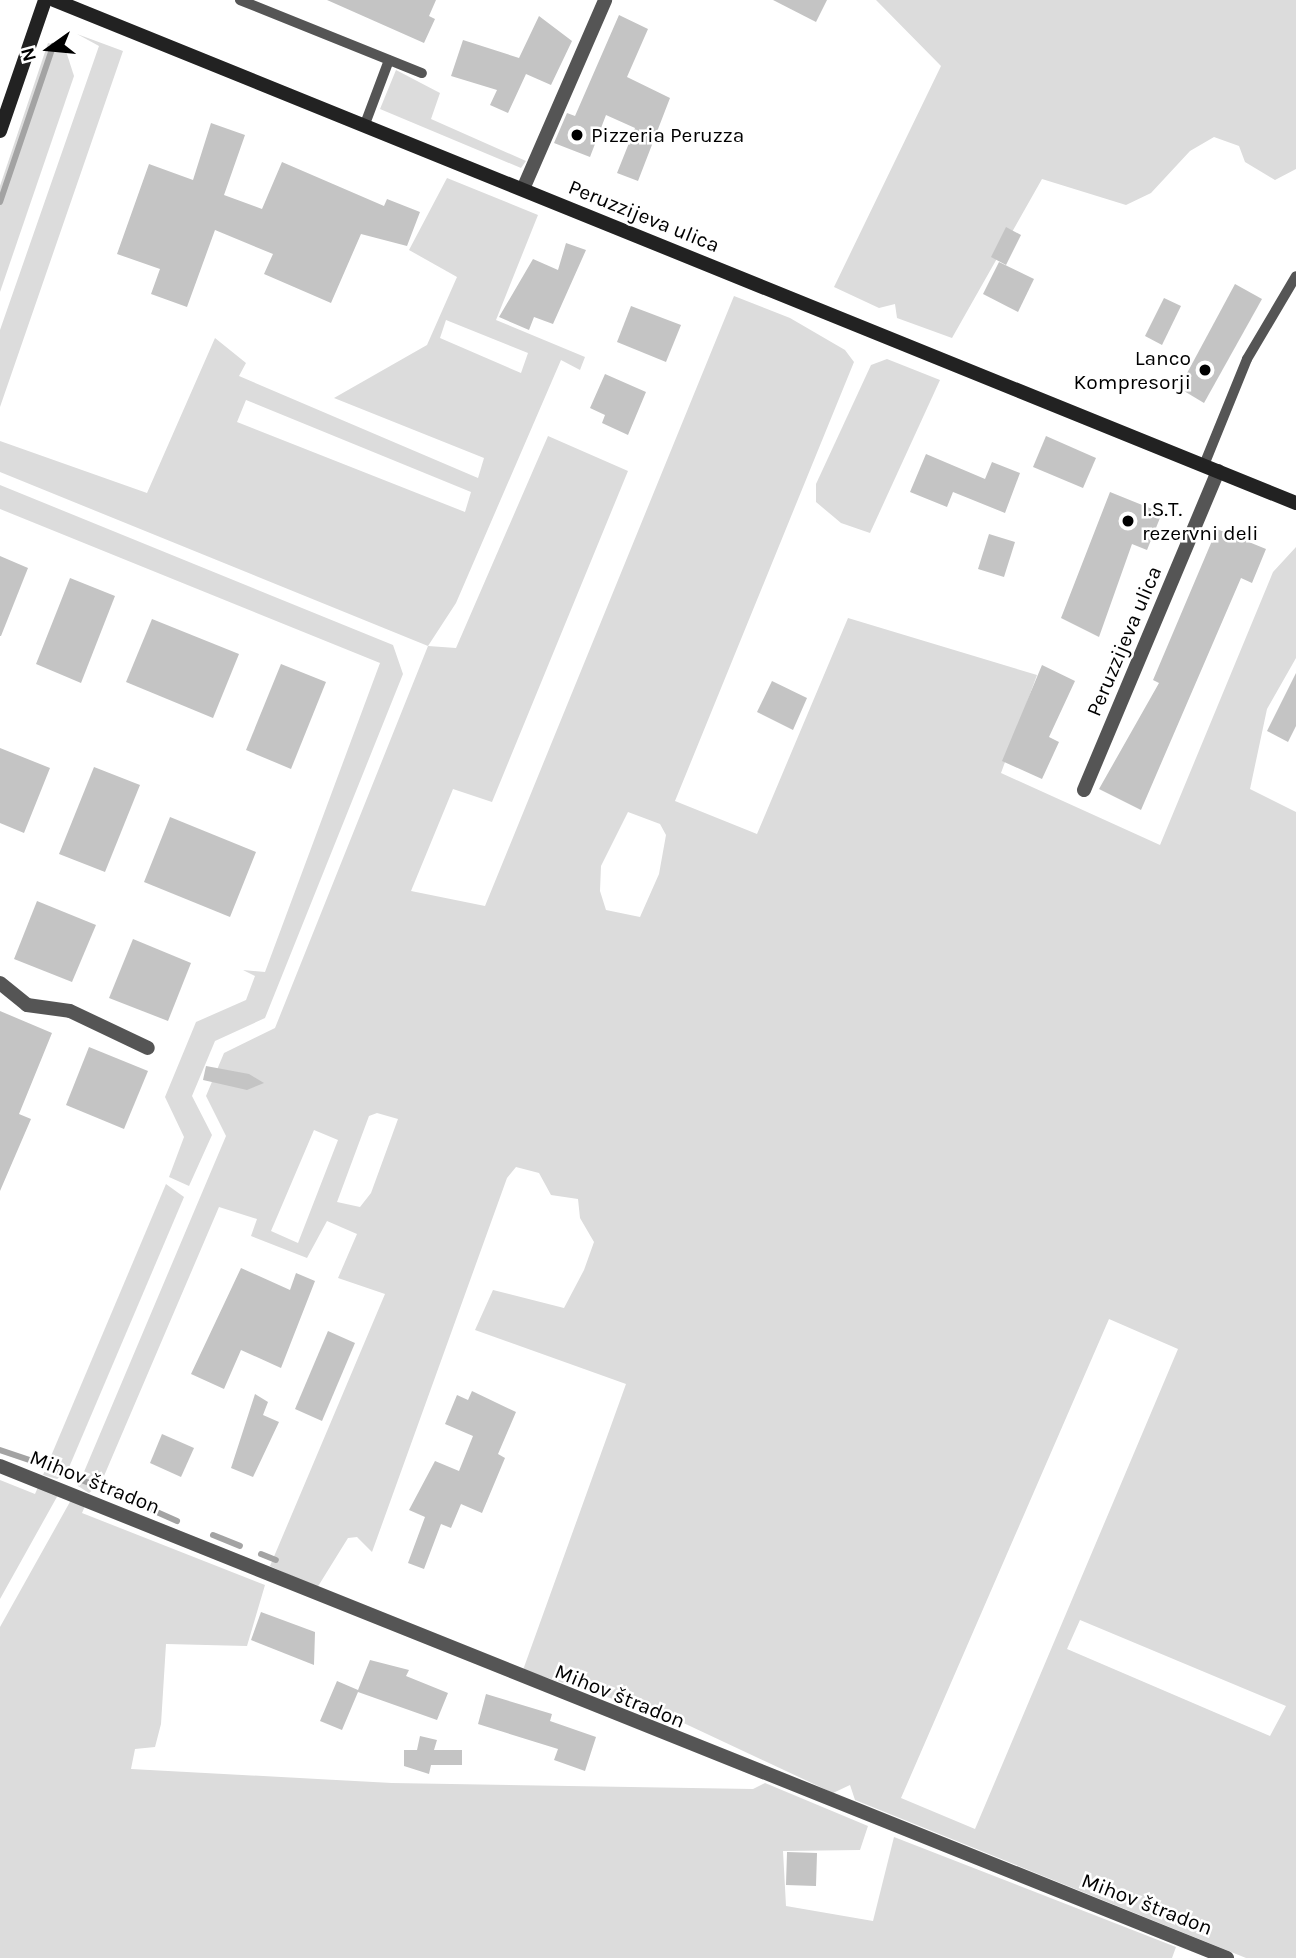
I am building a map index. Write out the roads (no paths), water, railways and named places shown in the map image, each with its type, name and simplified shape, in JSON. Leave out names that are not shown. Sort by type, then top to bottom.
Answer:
[{"type":"main road","points":[[0,131],[45,0]]},
{"type":"main road","name":"Peruzzijeva ulica","points":[[54,0],[1296,503]]},
{"type":"street","points":[[523,189],[605,0]]},
{"type":"street","name":"Peruzzijeva ulica","points":[[1084,790],[1218,471]]},
{"type":"street","points":[[0,983],[27,1005],[70,1011],[148,1048]]},
{"type":"street","name":"Mihov štradon","points":[[0,1466],[1227,1958]]},
{"type":"lane","points":[[240,0],[422,73]]},
{"type":"lane","points":[[365,124],[389,60]]},
{"type":"lane","points":[[1204,465],[1247,359],[1296,276]]},
{"type":"waterway","points":[[0,202],[53,46]]},
{"type":"waterway","points":[[0,1450],[59,1470]]},
{"type":"waterway","points":[[84,1481],[98,1486]]},
{"type":"waterway","points":[[114,1493],[177,1521]]},
{"type":"waterway","points":[[213,1535],[240,1546]]},
{"type":"waterway","points":[[261,1554],[276,1560]]},
{"type":"place","name":"Pizzeria Peruzza","points":[[577,135]]},
{"type":"place","name":"Lanco Kompresorji","points":[[1205,370]]},
{"type":"place","name":"I.S.T. rezervni deli","points":[[1128,521]]}]
